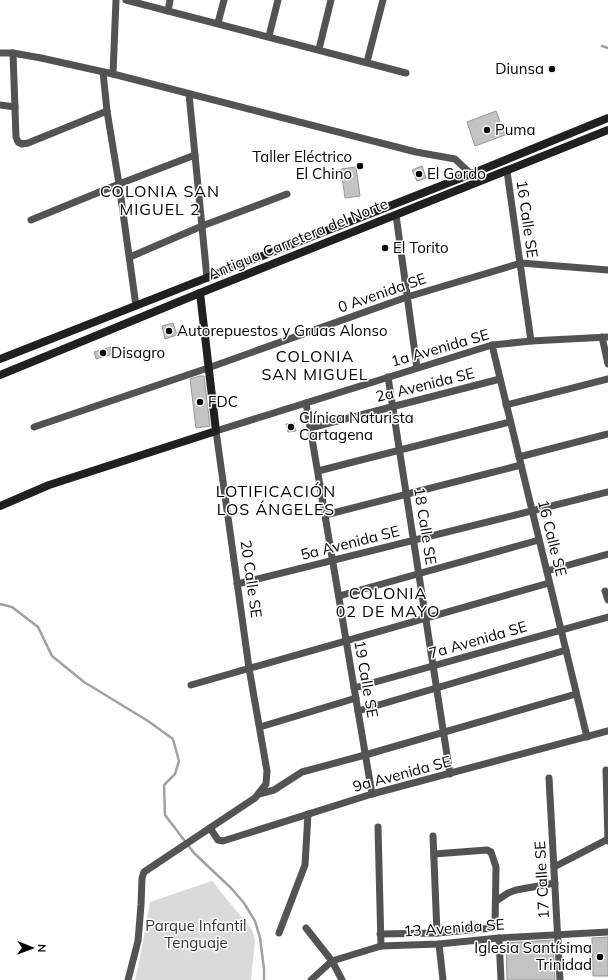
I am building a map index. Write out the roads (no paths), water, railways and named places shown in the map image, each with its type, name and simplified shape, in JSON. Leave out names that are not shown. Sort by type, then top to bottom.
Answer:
[{"type":"main road","name":"Antigua Carretera del Norte","points":[[0,359],[471,174],[608,118]]},
{"type":"main road","name":"Antigua Carretera del Norte","points":[[0,375],[200,293],[608,130]]},
{"type":"main road","name":"20 Calle SE","points":[[200,293],[216,431]]},
{"type":"main road","points":[[0,506],[49,484],[216,431]]},
{"type":"street","points":[[113,74],[116,0]]},
{"type":"street","points":[[126,0],[319,49],[406,73]]},
{"type":"street","points":[[168,11],[170,0]]},
{"type":"street","points":[[218,23],[224,0]]},
{"type":"street","points":[[269,36],[278,0]]},
{"type":"street","points":[[319,49],[331,0]]},
{"type":"street","points":[[367,62],[383,0]]},
{"type":"street","points":[[0,53],[13,53],[113,74],[416,152],[455,159],[471,174]]},
{"type":"street","points":[[13,53],[16,137],[18,142],[22,144],[28,143],[107,111]]},
{"type":"street","points":[[103,72],[107,111],[130,257],[136,306]]},
{"type":"street","points":[[189,94],[207,278]]},
{"type":"street","points":[[0,105],[15,107]]},
{"type":"street","points":[[31,220],[195,155]]},
{"type":"street","name":"16 Calle SE","points":[[507,171],[531,341]]},
{"type":"street","points":[[130,257],[202,226],[287,194]]},
{"type":"street","points":[[396,215],[417,368]]},
{"type":"street","name":"0 Avenida SE","points":[[34,427],[208,368],[407,297],[521,263],[608,270]]},
{"type":"street","points":[[605,337],[608,364]]},
{"type":"street","name":"1a Avenida SE","points":[[216,431],[492,346],[531,341],[605,337]]},
{"type":"street","name":"16 Calle SE","points":[[492,346],[587,737]]},
{"type":"street","name":"18 Calle SE","points":[[388,377],[450,774]]},
{"type":"street","name":"2a Avenida SE","points":[[310,428],[500,379]]},
{"type":"street","points":[[506,404],[608,379]]},
{"type":"street","name":"19 Calle SE","points":[[306,403],[372,794]]},
{"type":"street","points":[[318,471],[510,422]]},
{"type":"street","name":"20 Calle SE","points":[[216,431],[249,668],[267,771],[266,784],[258,794]]},
{"type":"street","points":[[519,457],[608,434]]},
{"type":"street","points":[[324,515],[521,465]]},
{"type":"street","name":"5a Avenida SE","points":[[237,584],[608,492]]},
{"type":"street","points":[[339,596],[539,540]]},
{"type":"street","points":[[546,571],[608,554]]},
{"type":"street","points":[[191,685],[549,583]]},
{"type":"street","points":[[605,591],[608,600]]},
{"type":"street","name":"7a Avenida SE","points":[[354,688],[608,617]]},
{"type":"street","points":[[358,710],[566,650]]},
{"type":"street","points":[[128,980],[138,941],[142,878],[144,872],[255,798],[258,794],[274,790],[302,772],[576,694]]},
{"type":"street","points":[[260,727],[356,698]]},
{"type":"street","name":"9a Avenida SE","points":[[210,828],[218,840],[222,841],[372,794],[608,731]]},
{"type":"street","points":[[554,867],[608,840],[606,770]]},
{"type":"street","name":"17 Calle SE","points":[[549,778],[560,980]]},
{"type":"street","points":[[279,933],[305,866],[308,814]]},
{"type":"street","points":[[378,827],[381,946]]},
{"type":"street","points":[[433,836],[437,933]]},
{"type":"street","points":[[380,934],[437,933],[492,928],[496,924],[496,868],[491,852],[487,850],[434,854]]},
{"type":"street","points":[[496,901],[508,893],[516,890],[555,883]]},
{"type":"street","points":[[306,928],[332,961],[342,980]]},
{"type":"street","name":"13 Avenida SE","points":[[311,980],[332,961],[381,946],[439,944],[499,938],[608,932]]},
{"type":"street","points":[[499,938],[501,980]]},
{"type":"street","points":[[439,944],[443,980]]},
{"type":"waterway","points":[[602,46],[608,48]]},
{"type":"waterway","points":[[0,604],[12,607],[38,627],[52,656],[84,682],[148,721],[173,739],[179,761],[175,774],[164,785],[165,815],[194,853],[231,888],[244,903],[255,921],[260,938],[264,980]]},
{"type":"place","name":"Diunsa","points":[[552,69]]},
{"type":"place","name":"Puma","points":[[487,130]]},
{"type":"place","name":"Taller Eléctrico El Chino","points":[[360,166]]},
{"type":"place","name":"El Gordo","points":[[419,174]]},
{"type":"place","name":"El Torito","points":[[385,248]]},
{"type":"place","name":"Autorepuestos y Gruas Alonso","points":[[169,331]]},
{"type":"place","name":"Disagro","points":[[103,353]]},
{"type":"place","name":"FDC","points":[[200,402]]},
{"type":"place","name":"Clínica Naturista Cartagena","points":[[291,427]]},
{"type":"place","name":"Iglesia Santísima Trinidad","points":[[600,957]]},
{"type":"district","name":"COLONIA SAN MIGUEL 2","points":[[160,200]]},
{"type":"district","name":"COLONIA SAN MIGUEL","points":[[315,365]]},
{"type":"district","name":"LOTIFICACIÓN LOS ÁNGELES","points":[[276,500]]},
{"type":"district","name":"COLONIA 02 DE MAYO","points":[[388,602]]},
{"type":"park label","name":"Parque Infantil Tenguaje","points":[[196,934]]}]
